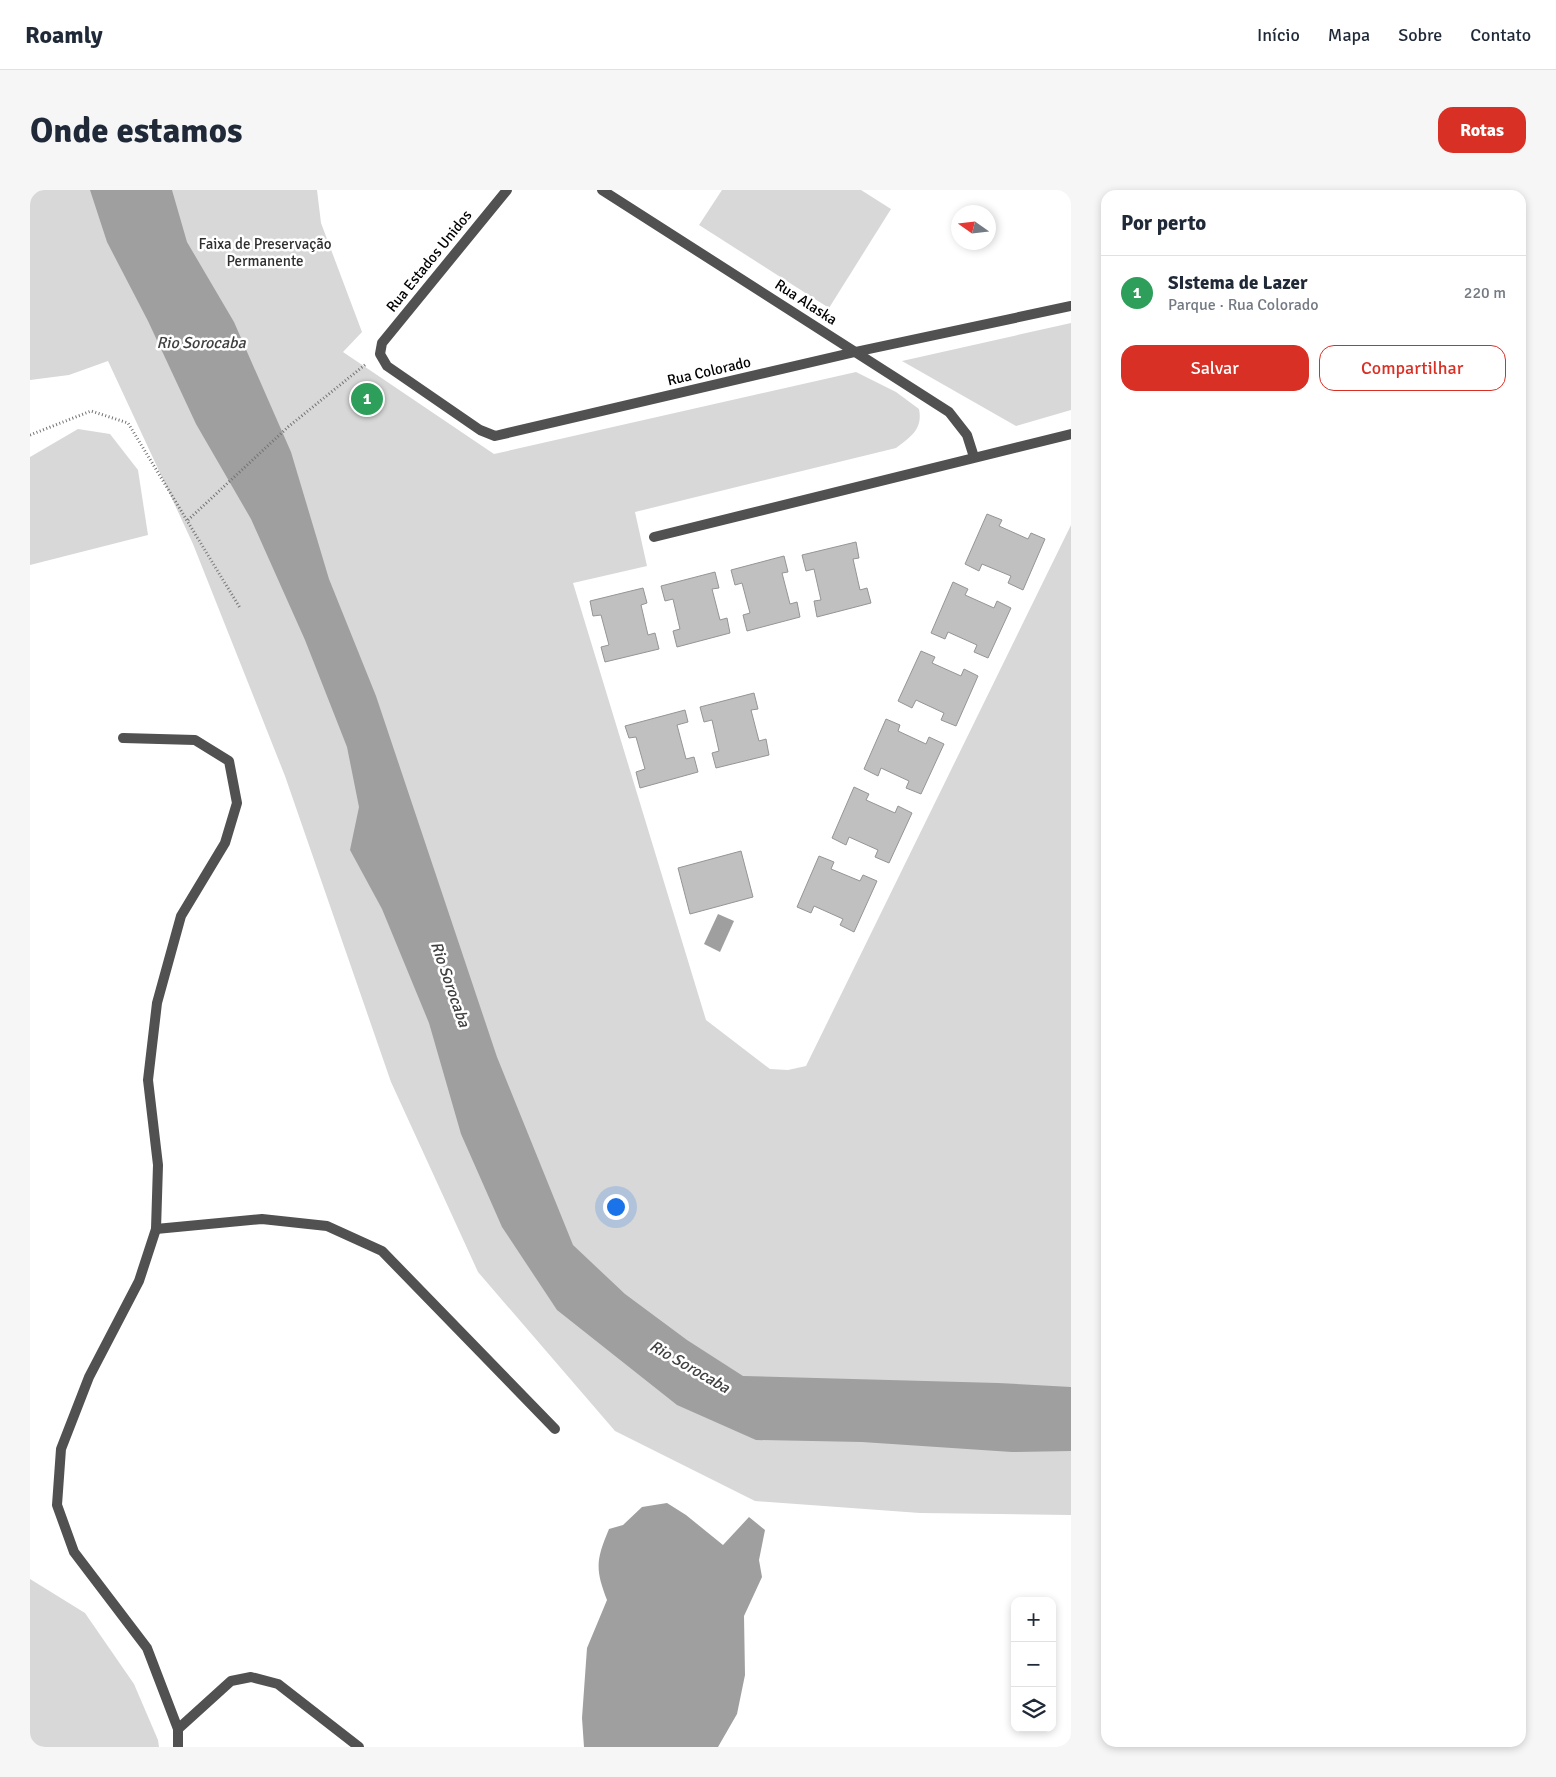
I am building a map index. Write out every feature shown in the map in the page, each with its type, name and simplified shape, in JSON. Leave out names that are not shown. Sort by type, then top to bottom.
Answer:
[{"type":"street","name":"Rua Estados Unidos","points":[[380,354],[382,343],[507,190]]},
{"type":"street","name":"Rua Alaska","points":[[602,190],[949,412],[966,435],[974,457]]},
{"type":"street","name":"Rua Colorado","points":[[380,354],[387,366],[480,430],[495,436],[855,352],[1071,306]]},
{"type":"street","points":[[654,537],[1071,434]]},
{"type":"street","points":[[123,738],[195,740],[229,761],[237,803],[225,843],[181,916],[157,1003],[148,1080],[158,1164],[156,1229],[139,1281],[90,1377],[60,1449],[56,1506],[74,1552],[147,1648],[178,1729],[178,1747]]},
{"type":"street","points":[[156,1229],[271,1220],[327,1226],[382,1251],[555,1429]]},
{"type":"street","points":[[178,1729],[231,1681],[251,1677],[278,1684],[359,1747]]},
{"type":"path","points":[[188,520],[288,427],[380,354]]},
{"type":"path","points":[[30,435],[91,411],[128,422],[169,493],[188,520],[240,608]]},
{"type":"green space","name":"Faixa de Preservação Permanente","points":[[30,190],[317,190],[321,223],[362,332],[343,352],[494,454],[856,372],[896,392],[919,409],[919,422],[915,432],[896,448],[635,512],[647,566],[573,583],[706,1020],[770,1069],[788,1070],[806,1066],[1071,525],[1071,1515],[920,1513],[755,1501],[615,1431],[478,1272],[391,1082],[285,776],[193,544],[108,361],[69,375],[30,380]]},
{"type":"green space","points":[[722,190],[861,190],[891,209],[829,308],[699,225]]},
{"type":"green space","points":[[1071,323],[1071,410],[1016,426],[902,361]]},
{"type":"green space","points":[[78,429],[110,434],[138,470],[148,535],[30,565],[30,457]]},
{"type":"green space","points":[[30,1579],[85,1613],[134,1684],[158,1740],[159,1747],[30,1747]]},
{"type":"water","name":"Rio Sorocaba","points":[[90,190],[172,190],[187,242],[234,322],[291,452],[329,579],[376,696],[497,1057],[573,1245],[625,1294],[687,1340],[743,1376],[998,1383],[1071,1387],[1071,1451],[1012,1452],[862,1442],[756,1440],[677,1405],[557,1310],[502,1227],[461,1134],[429,1023],[382,909],[350,850],[359,807],[347,747],[305,640],[251,519],[196,424],[148,321],[107,242]]},
{"type":"water","points":[[718,914],[734,921],[720,952],[704,944]]},
{"type":"water","points":[[667,1503],[686,1515],[723,1545],[749,1517],[765,1530],[759,1560],[762,1577],[744,1616],[745,1675],[737,1714],[718,1747],[584,1747],[582,1718],[587,1648],[607,1600],[600,1580],[599,1557],[609,1529],[623,1525],[642,1507]]},
{"type":"building","points":[[987,514],[1002,520],[999,526],[1028,539],[1031,533],[1045,539],[1023,590],[1008,583],[1011,576],[982,564],[979,571],[965,564]]},
{"type":"building","points":[[856,542],[859,558],[853,559],[860,590],[867,588],[871,603],[817,617],[814,601],[821,600],[814,569],[806,571],[802,555]]},
{"type":"building","points":[[784,556],[788,572],[782,573],[790,604],[797,602],[800,617],[747,631],[743,615],[750,613],[742,583],[735,585],[731,570]]},
{"type":"building","points":[[715,572],[719,588],[712,589],[720,620],[727,618],[730,633],[677,647],[673,631],[680,629],[673,599],[665,601],[661,586]]},
{"type":"building","points":[[953,582],[968,589],[965,595],[994,608],[997,601],[1011,608],[988,658],[974,652],[977,645],[948,632],[945,639],[931,633]]},
{"type":"building","points":[[643,588],[647,603],[641,605],[648,635],[655,633],[659,649],[605,662],[601,647],[609,645],[601,615],[593,616],[590,601]]},
{"type":"building","points":[[921,651],[935,657],[932,663],[961,676],[964,669],[978,676],[956,726],[941,720],[944,713],[916,700],[912,708],[898,701]]},
{"type":"building","points":[[754,693],[758,709],[751,710],[759,741],[766,739],[769,755],[716,768],[712,753],[719,751],[712,720],[704,722],[700,707]]},
{"type":"building","points":[[685,710],[688,722],[677,725],[686,759],[694,757],[698,772],[640,788],[636,772],[645,769],[636,737],[629,738],[625,726]]},
{"type":"building","points":[[886,719],[900,725],[898,731],[926,744],[929,737],[944,744],[921,794],[906,788],[909,781],[881,768],[878,776],[864,769]]},
{"type":"building","points":[[854,787],[869,794],[866,800],[895,813],[898,806],[912,813],[889,863],[875,857],[878,850],[849,837],[846,845],[832,838]]},
{"type":"building","points":[[741,851],[753,897],[690,914],[678,868]]},
{"type":"building","points":[[819,856],[834,862],[831,869],[860,881],[863,875],[877,881],[854,932],[840,925],[843,919],[814,906],[811,913],[797,907]]},
{"type":"place","name":"SIstema de Lazer","points":[[367,399]]}]
